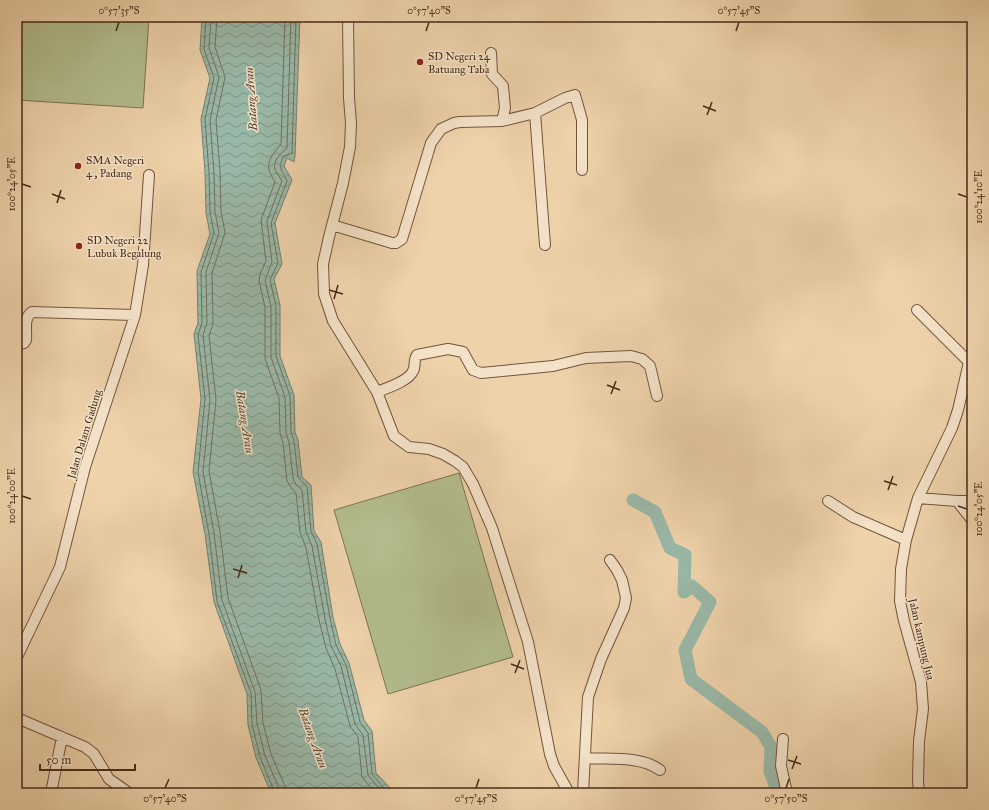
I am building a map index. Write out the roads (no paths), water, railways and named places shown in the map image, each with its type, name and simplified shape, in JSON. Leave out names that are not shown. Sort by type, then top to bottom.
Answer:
[{"type":"street","points":[[348,17],[349,98],[351,123],[350,147],[347,166],[323,264],[324,294],[333,321],[377,392],[394,436],[409,447],[428,449],[455,460],[463,467],[473,484],[492,528],[528,642],[550,754],[554,766],[569,793]]},
{"type":"street","points":[[491,53],[492,74],[503,86],[505,108],[502,120]]},
{"type":"street","points":[[332,225],[392,243],[400,242],[431,143],[441,129],[460,122],[502,120],[535,114],[565,98],[575,95],[582,120],[582,170]]},
{"type":"street","points":[[535,114],[546,245]]},
{"type":"street","name":"Jalan Dalam Gadung","points":[[17,657],[60,567],[85,467],[135,315],[143,266],[149,175]]},
{"type":"street","points":[[917,310],[971,360]]},
{"type":"street","points":[[17,345],[24,343],[26,340],[26,320],[28,315],[32,312],[135,315]]},
{"type":"street","points":[[377,392],[408,377],[414,370],[415,358],[417,355],[448,349],[463,352],[473,370],[481,373],[554,366],[586,358],[631,356],[642,359],[650,366],[657,396]]},
{"type":"street","name":"Jalan kampung Jua","points":[[919,793],[919,741],[923,709],[921,682],[900,601],[901,569],[906,540],[918,498],[952,428],[971,360]]},
{"type":"street","points":[[918,498],[972,501]]},
{"type":"street","points":[[828,501],[853,517],[906,540]]},
{"type":"street","points":[[957,501],[972,520]]},
{"type":"street","points":[[583,793],[588,697],[601,659],[624,608],[626,598],[622,580],[610,560]]},
{"type":"street","points":[[17,718],[85,747],[94,754],[110,779],[129,793]]},
{"type":"street","points":[[51,793],[62,736]]},
{"type":"street","points":[[783,739],[781,766],[787,793]]},
{"type":"street","points":[[585,758],[613,758],[627,760],[655,766],[660,770]]},
{"type":"water","name":"Batang Arau","points":[[202,17],[300,17],[295,156],[294,162],[287,158],[284,166],[292,180],[275,223],[282,264],[274,279],[280,305],[280,356],[294,395],[295,432],[298,440],[302,477],[311,485],[314,531],[321,542],[333,617],[340,644],[349,663],[364,720],[372,731],[376,773],[392,790],[392,793],[271,793],[256,758],[248,725],[247,694],[214,602],[205,534],[193,472],[201,399],[194,334],[198,323],[197,271],[210,234],[206,213],[201,119],[210,78],[200,50]]},
{"type":"waterway","points":[[633,500],[655,512],[670,548],[685,555],[684,592],[692,586],[710,602],[685,650],[691,679],[762,732],[771,747],[770,771],[778,793]]},
{"type":"place","name":"SD Negeri 24 Batuang Taba","points":[[420,62]]},
{"type":"place","name":"SMA Negeri 4 , Padang","points":[[78,166]]},
{"type":"place","name":"SD Negeri 22 Lubuk Begalung","points":[[79,246]]}]
